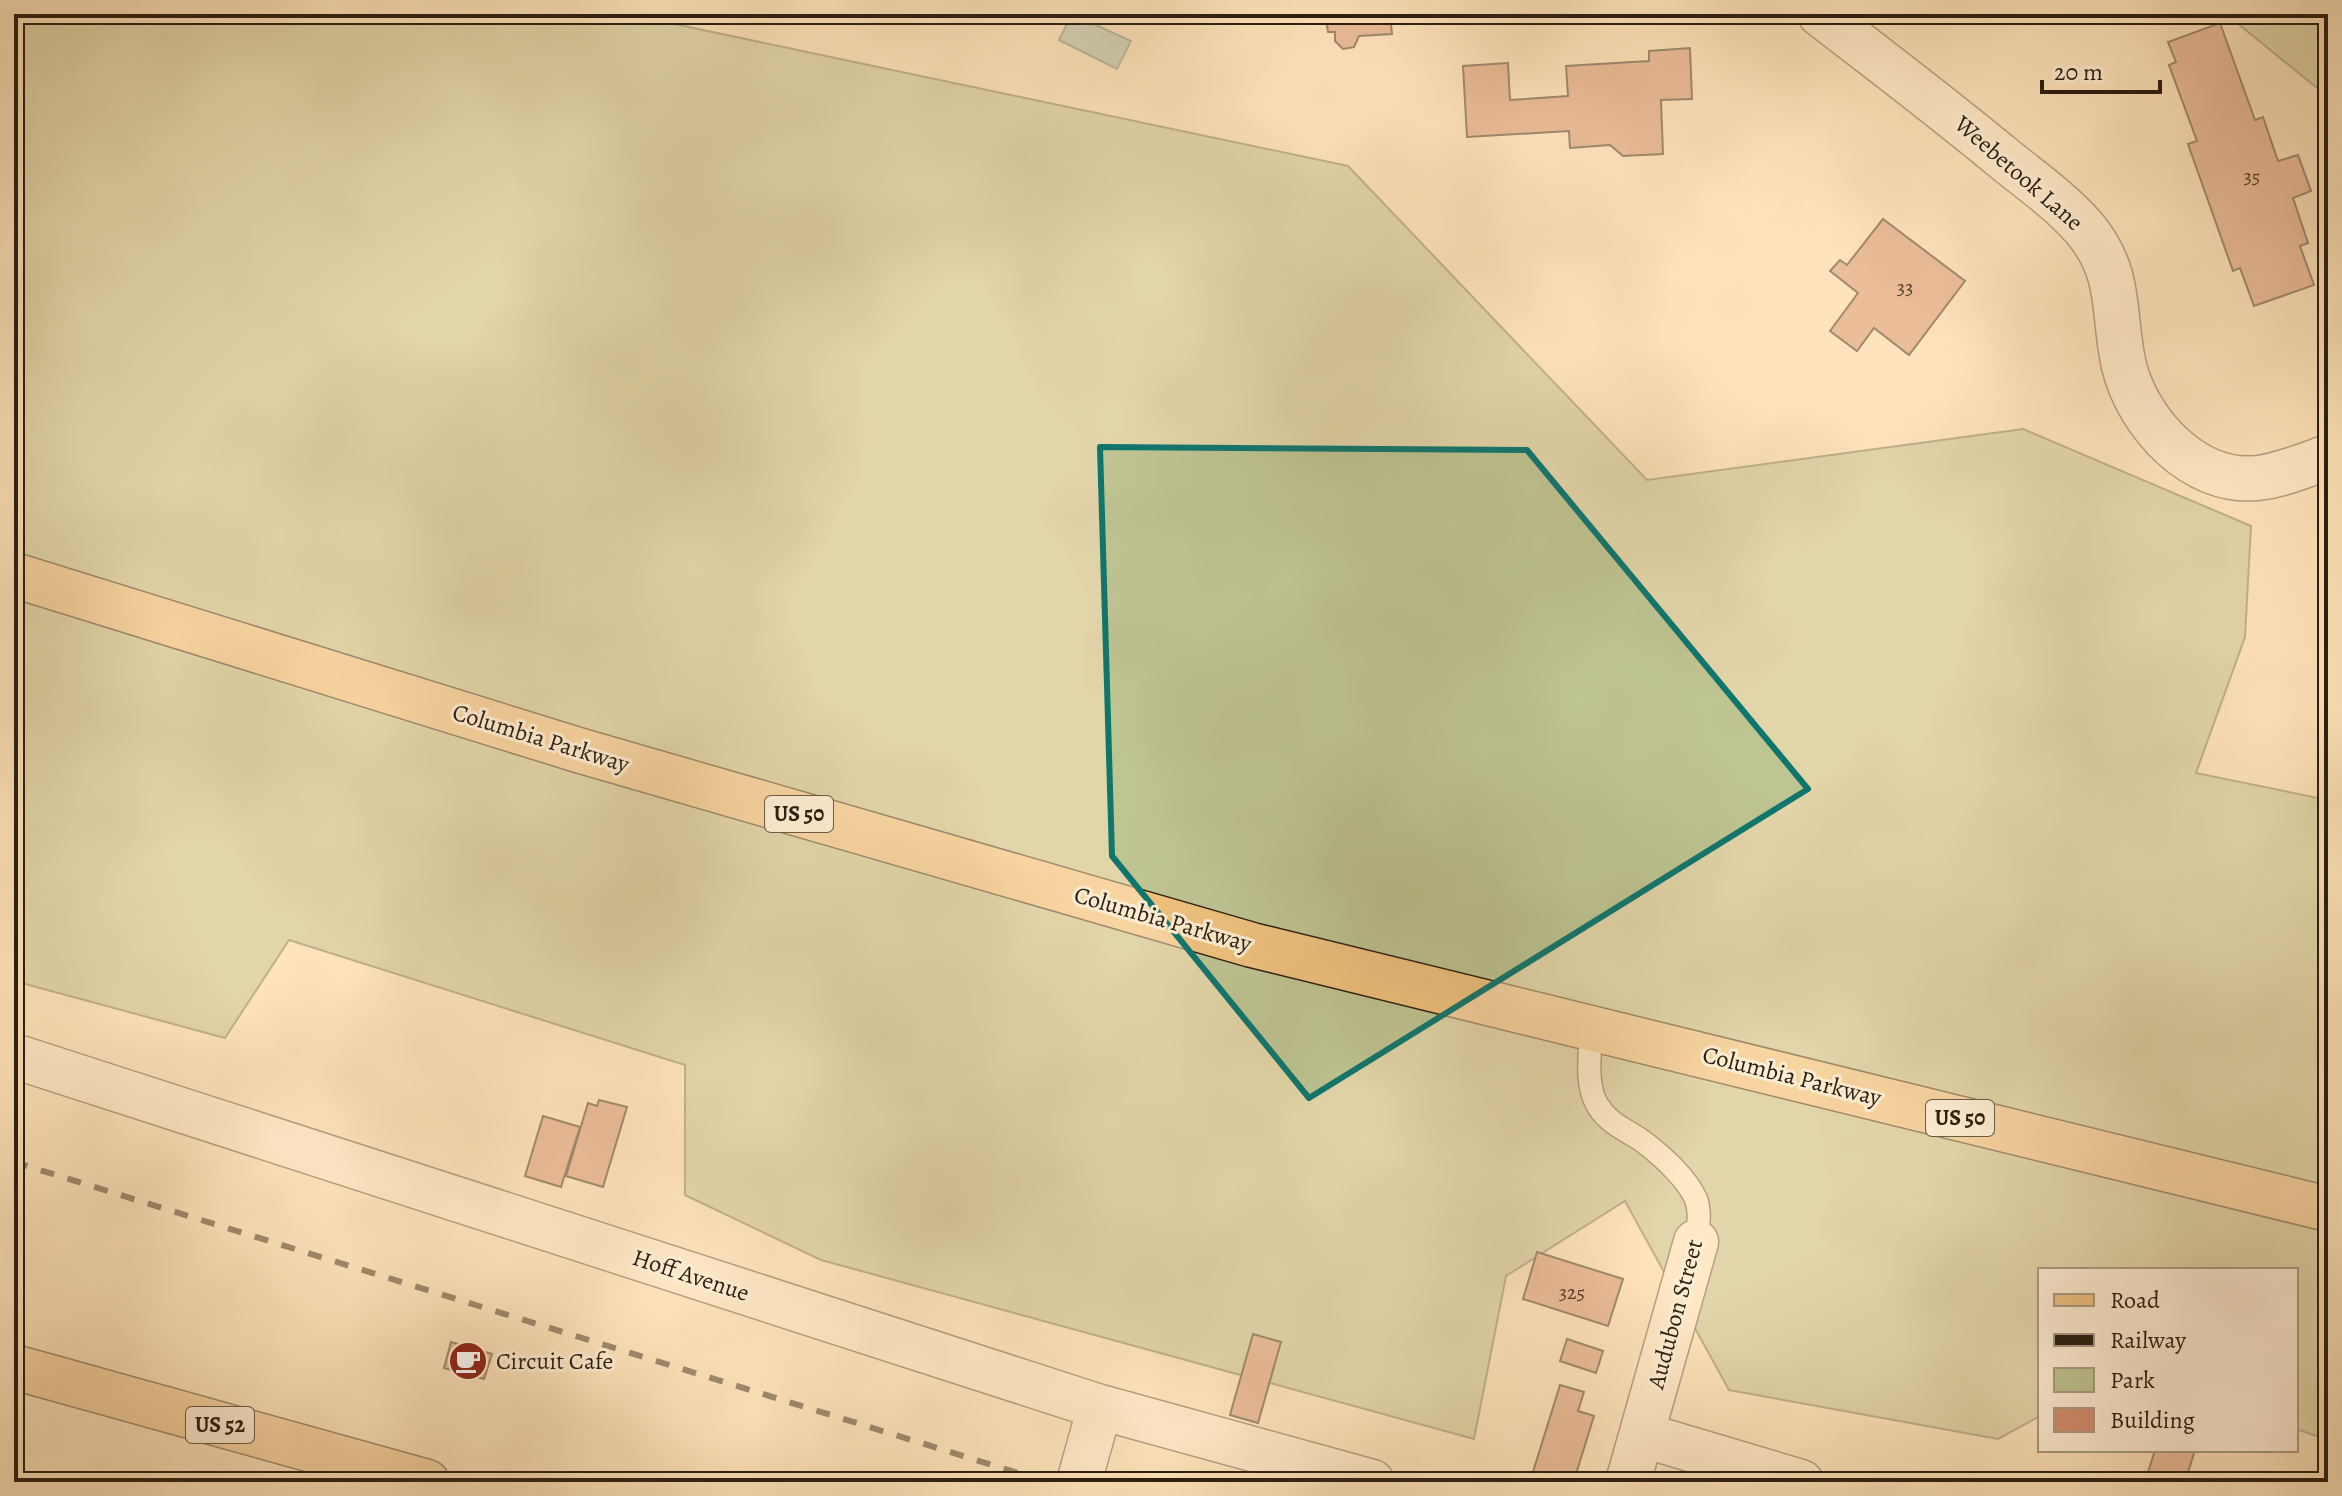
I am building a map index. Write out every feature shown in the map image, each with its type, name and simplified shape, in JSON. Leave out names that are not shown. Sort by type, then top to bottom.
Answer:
[{"type":"main road","name":"Columbia Parkway","points":[[14,575],[578,750],[1237,941],[2328,1209]]},
{"type":"main road","name":"US 52","points":[[14,1367],[427,1482]]},
{"type":"street","name":"Weebetook Lane","points":[[1820,14],[2074,216],[2109,264],[2131,390],[2155,430],[2188,459],[2232,477],[2257,478],[2328,457]]},
{"type":"street","name":"Hoff Avenue","points":[[14,1056],[1100,1407],[1372,1482]]},
{"type":"street","name":"Audubon Street","points":[[1636,1457],[1696,1242]]},
{"type":"street","points":[[1079,1482],[1100,1407]]},
{"type":"street","points":[[1636,1457],[1801,1482]]},
{"type":"lane","name":"Audubon Street","points":[[1591,1027],[1590,1080],[1596,1104],[1612,1124],[1669,1163],[1696,1198],[1699,1217],[1696,1242]]},
{"type":"highlighted area","points":[[1100,447],[1527,450],[1808,789],[1309,1098],[1112,856]]},
{"type":"green space","points":[[14,14],[627,14],[1348,166],[1647,480],[2023,429],[2251,526],[2245,637],[2196,773],[2328,800],[2328,1440],[2298,1430],[2298,1268],[2038,1268],[2038,1417],[1998,1439],[1729,1390],[1625,1201],[1506,1276],[1474,1439],[821,1260],[685,1195],[685,1065],[289,940],[225,1038],[14,981]]},
{"type":"green space","points":[[2234,14],[2328,14],[2328,97],[2231,18]]},
{"type":"shaded area","points":[[1072,14],[1131,41],[1117,69],[1059,40]]},
{"type":"building","points":[[1257,14],[1390,14],[1392,34],[1359,36],[1354,47],[1343,49],[1335,41],[1335,32],[1328,32],[1326,18],[1257,22]]},
{"type":"building","points":[[2220,23],[2255,120],[2263,117],[2278,161],[2298,155],[2311,191],[2293,198],[2308,243],[2300,246],[2314,285],[2254,306],[2240,268],[2233,271],[2188,144],[2197,141],[2169,65],[2176,62],[2168,42]]},
{"type":"building","points":[[1690,48],[1692,99],[1661,100],[1663,154],[1623,156],[1610,145],[1570,148],[1569,131],[1467,137],[1463,66],[1508,63],[1510,100],[1568,96],[1566,66],[1649,61],[1649,51]]},
{"type":"building","points":[[1883,219],[1965,281],[1909,355],[1874,328],[1857,351],[1830,331],[1858,293],[1830,271],[1840,260],[1847,265]]},
{"type":"building","points":[[599,1100],[627,1107],[603,1187],[566,1176],[588,1103],[597,1106]]},
{"type":"building","points":[[543,1116],[580,1127],[561,1187],[525,1176]]},
{"type":"building","points":[[1537,1252],[1623,1279],[1608,1326],[1523,1299]]},
{"type":"building","points":[[1253,1334],[1281,1342],[1258,1423],[1230,1415]]},
{"type":"building","points":[[1567,1339],[1603,1351],[1596,1373],[1560,1361]]},
{"type":"building","name":"Circuit Cafe","points":[[451,1342],[492,1354],[484,1379],[444,1368]]},
{"type":"building","points":[[1560,1385],[1584,1392],[1578,1411],[1594,1416],[1576,1474],[1571,1473],[1569,1482],[1532,1475]]},
{"type":"building","points":[[2154,1452],[2194,1452],[2185,1482],[2145,1482]]},
{"type":"building","points":[[850,1473],[881,1482],[847,1482]]},
{"type":"building","points":[[801,1476],[821,1482],[799,1482]]},
{"type":"railway","points":[[14,1162],[1047,1482]]},
{"type":"place","name":"Circuit Cafe","points":[[468,1361]]}]
